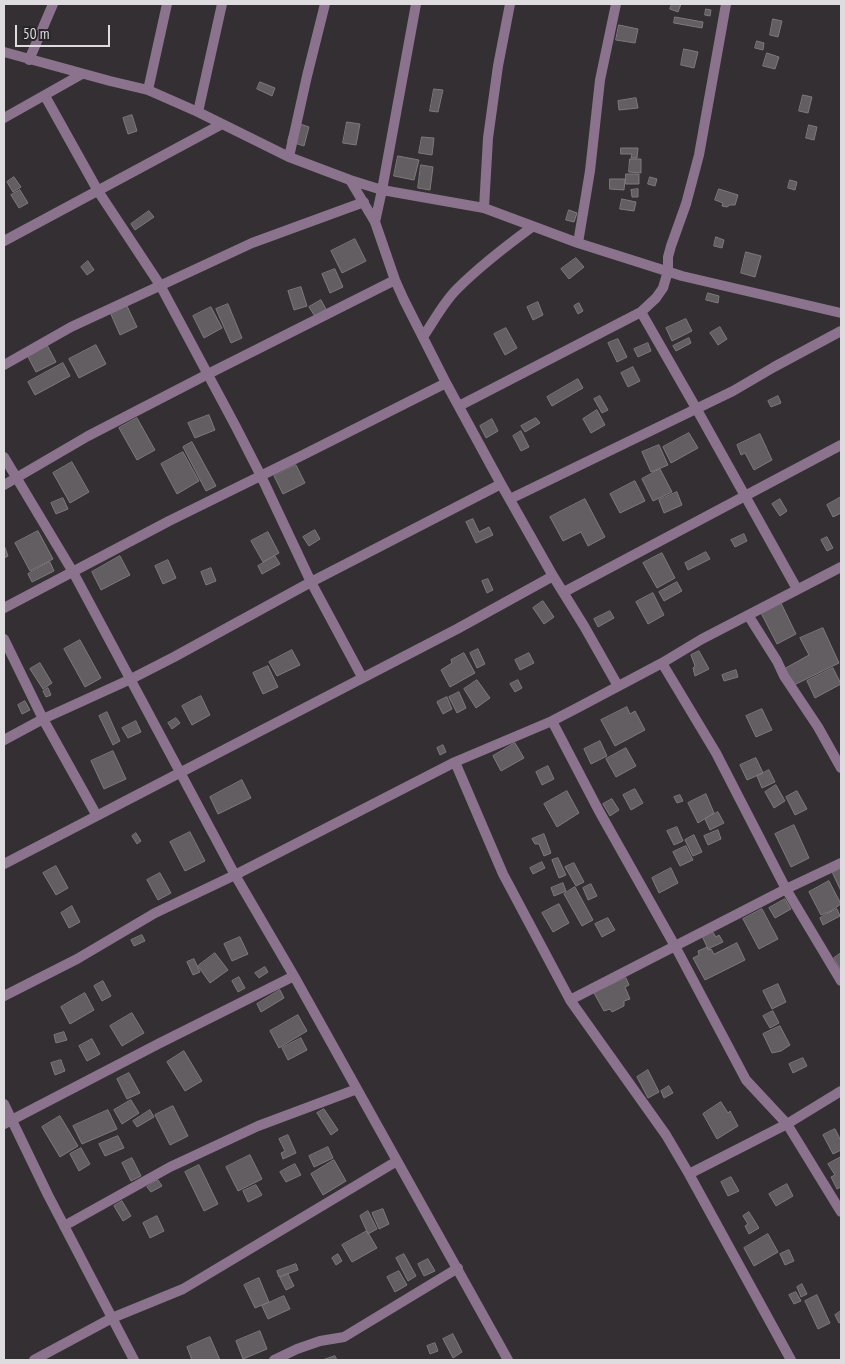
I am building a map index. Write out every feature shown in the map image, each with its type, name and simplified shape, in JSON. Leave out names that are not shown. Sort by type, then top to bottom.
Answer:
[{"type":"street","points":[[29,60],[53,4]]},
{"type":"street","points":[[148,90],[167,4]]},
{"type":"street","points":[[198,112],[222,4]]},
{"type":"street","points":[[288,157],[325,4]]},
{"type":"street","points":[[375,222],[416,4]]},
{"type":"street","points":[[484,208],[490,129],[498,66],[510,4]]},
{"type":"street","points":[[578,243],[590,170],[600,80],[616,4]]},
{"type":"street","points":[[459,406],[641,312],[656,298],[663,288],[668,271],[668,257],[686,204],[699,155],[726,4]]},
{"type":"street","points":[[4,52],[148,90],[198,112],[288,157],[382,190],[484,208],[578,243],[668,271],[841,313]]},
{"type":"street","points":[[4,118],[82,74]]},
{"type":"street","points":[[44,96],[98,191],[160,285],[261,476],[311,582],[362,677]]},
{"type":"street","points":[[4,241],[222,124]]},
{"type":"street","points":[[350,180],[375,222],[395,280],[446,383],[553,576],[618,686]]},
{"type":"street","points":[[4,365],[71,327],[252,243],[364,202]]},
{"type":"street","points":[[423,337],[456,290],[504,248],[532,227]]},
{"type":"street","points":[[4,485],[88,436],[395,280]]},
{"type":"street","points":[[641,312],[797,589]]},
{"type":"street","points":[[510,499],[733,391],[841,331]]},
{"type":"street","points":[[4,608],[170,521],[446,383]]},
{"type":"street","points":[[564,592],[841,444]]},
{"type":"street","points":[[4,457],[73,572],[235,876],[294,976],[508,1360]]},
{"type":"street","points":[[4,740],[43,719],[182,653],[311,582],[501,484]]},
{"type":"street","points":[[4,996],[77,959],[154,913],[235,876],[455,762],[552,721],[630,681],[702,639],[841,567]]},
{"type":"street","points":[[4,864],[457,629],[553,576]]},
{"type":"street","points":[[748,615],[777,661],[784,676],[818,727],[841,768]]},
{"type":"street","points":[[4,639],[43,719],[97,816]]},
{"type":"street","points":[[662,663],[716,754],[786,889],[841,981]]},
{"type":"street","points":[[552,721],[746,1080],[787,1124],[841,1212]]},
{"type":"street","points":[[455,762],[503,874],[570,1000],[666,1135],[791,1360]]},
{"type":"street","points":[[570,1000],[786,889],[841,864]]},
{"type":"street","points":[[8,1122],[294,976]]},
{"type":"street","points":[[64,1226],[170,1168],[258,1126],[357,1089]]},
{"type":"street","points":[[689,1174],[787,1124],[841,1091]]},
{"type":"street","points":[[4,1104],[8,1122],[134,1360]]},
{"type":"street","points":[[34,1360],[112,1318],[183,1289],[397,1161]]},
{"type":"street","points":[[274,1360],[320,1341],[344,1337],[458,1268]]},
{"type":"building","points":[[672,4],[681,4],[678,12],[670,9]]},
{"type":"building","points":[[706,9],[711,10],[710,16],[705,15]]},
{"type":"building","points":[[675,17],[703,22],[702,28],[674,23]]},
{"type":"building","points":[[773,19],[782,21],[778,37],[770,35]]},
{"type":"building","points":[[619,25],[638,29],[635,43],[616,40]]},
{"type":"building","points":[[757,41],[764,43],[763,50],[755,48]]},
{"type":"building","points":[[684,49],[698,52],[694,68],[681,65]]},
{"type":"building","points":[[767,53],[779,57],[775,69],[763,66]]},
{"type":"building","points":[[260,82],[275,88],[272,96],[257,89]]},
{"type":"building","points":[[434,89],[443,90],[438,112],[430,111]]},
{"type":"building","points":[[803,95],[812,97],[808,113],[799,111]]},
{"type":"building","points":[[636,98],[638,108],[619,110],[618,101]]},
{"type":"building","points":[[132,115],[137,131],[128,134],[123,118]]},
{"type":"building","points":[[294,122],[309,127],[304,146],[288,141]]},
{"type":"building","points":[[347,122],[360,124],[356,145],[343,143]]},
{"type":"building","points":[[809,125],[817,127],[814,140],[806,138]]},
{"type":"building","points":[[422,137],[434,138],[432,155],[419,153]]},
{"type":"building","points":[[621,148],[638,148],[637,158],[631,158],[632,154],[621,154]]},
{"type":"building","points":[[398,156],[419,160],[414,180],[394,176]]},
{"type":"building","points":[[630,159],[641,159],[641,173],[629,172]]},
{"type":"building","points":[[421,165],[433,167],[430,190],[418,188]]},
{"type":"building","points":[[626,174],[639,174],[639,184],[626,184]]},
{"type":"building","points":[[14,177],[21,187],[13,192],[7,182]]},
{"type":"building","points":[[650,177],[657,179],[655,186],[648,184]]},
{"type":"building","points":[[610,179],[625,179],[624,190],[610,189]]},
{"type":"building","points":[[790,180],[797,182],[795,190],[788,188]]},
{"type":"building","points":[[638,189],[638,197],[632,197],[631,190]]},
{"type":"building","points":[[719,189],[738,195],[735,205],[722,206],[723,203],[715,200]]},
{"type":"building","points":[[20,190],[28,203],[19,208],[11,195]]},
{"type":"building","points":[[622,199],[636,202],[634,211],[620,209]]},
{"type":"building","points":[[569,210],[577,213],[574,222],[566,220]]},
{"type":"building","points":[[149,211],[154,217],[135,230],[131,224]]},
{"type":"building","points":[[716,237],[724,240],[722,248],[714,246]]},
{"type":"building","points":[[355,239],[366,261],[342,273],[331,251]]},
{"type":"building","points":[[746,252],[761,256],[755,277],[741,273]]},
{"type":"building","points":[[576,258],[584,267],[569,279],[561,269]]},
{"type":"building","points":[[88,261],[94,270],[87,275],[81,267]]},
{"type":"building","points":[[335,269],[343,287],[330,293],[322,274]]},
{"type":"building","points":[[301,287],[307,306],[294,310],[288,291]]},
{"type":"building","points":[[708,293],[719,296],[718,303],[706,300]]},
{"type":"building","points":[[321,300],[327,311],[316,318],[309,307]]},
{"type":"building","points":[[538,302],[543,315],[533,320],[527,307]]},
{"type":"building","points":[[579,303],[583,311],[578,314],[574,306]]},
{"type":"building","points":[[126,304],[137,327],[120,335],[110,312]]},
{"type":"building","points":[[228,304],[242,338],[231,343],[216,309]]},
{"type":"building","points":[[211,307],[222,328],[204,338],[193,316]]},
{"type":"building","points":[[686,319],[692,331],[672,341],[666,328]]},
{"type":"building","points":[[720,327],[727,339],[718,345],[710,333]]},
{"type":"building","points":[[506,328],[517,348],[505,355],[494,334]]},
{"type":"building","points":[[689,338],[691,343],[676,351],[673,346]]},
{"type":"building","points":[[618,339],[627,357],[617,362],[608,343]]},
{"type":"building","points":[[648,343],[651,351],[638,357],[634,349]]},
{"type":"building","points":[[47,345],[56,362],[36,372],[27,355]]},
{"type":"building","points":[[96,345],[106,364],[79,378],[69,359]]},
{"type":"building","points":[[63,363],[70,376],[35,395],[28,382]]},
{"type":"building","points":[[633,367],[640,381],[628,387],[621,373]]},
{"type":"building","points":[[578,379],[583,388],[552,406],[547,397]]},
{"type":"building","points":[[600,396],[608,410],[602,413],[594,399]]},
{"type":"building","points":[[778,396],[781,403],[771,407],[768,401]]},
{"type":"building","points":[[597,410],[605,425],[591,433],[583,419]]},
{"type":"building","points":[[209,415],[215,430],[195,438],[188,423]]},
{"type":"building","points":[[137,418],[155,450],[137,460],[119,428]]},
{"type":"building","points":[[536,418],[540,423],[525,432],[521,426]]},
{"type":"building","points":[[492,419],[498,431],[486,438],[480,426]]},
{"type":"building","points":[[521,431],[529,447],[521,451],[513,436]]},
{"type":"building","points":[[689,433],[698,448],[671,463],[663,447]]},
{"type":"building","points":[[760,434],[772,460],[754,470],[745,453],[741,455],[737,445]]},
{"type":"building","points":[[192,442],[216,486],[206,491],[183,447]]},
{"type":"building","points":[[659,445],[668,465],[651,472],[642,452]]},
{"type":"building","points":[[183,452],[199,481],[177,494],[161,464]]},
{"type":"building","points":[[72,462],[89,492],[70,503],[53,473]]},
{"type":"building","points":[[296,465],[305,483],[283,494],[274,476]]},
{"type":"building","points":[[660,469],[672,492],[653,501],[642,479]]},
{"type":"building","points":[[635,481],[645,501],[620,513],[610,494]]},
{"type":"building","points":[[677,492],[682,505],[664,513],[659,500]]},
{"type":"building","points":[[841,497],[841,513],[833,517],[827,505]]},
{"type":"building","points":[[63,498],[68,509],[56,514],[51,503]]},
{"type":"building","points":[[585,499],[605,537],[588,546],[581,532],[563,541],[550,517]]},
{"type":"building","points":[[780,499],[787,511],[780,516],[772,504]]},
{"type":"building","points":[[473,519],[479,532],[489,527],[493,535],[476,543],[466,522]]},
{"type":"building","points":[[315,530],[320,539],[309,546],[303,537]]},
{"type":"building","points":[[38,531],[53,559],[30,571],[15,543]]},
{"type":"building","points":[[268,532],[279,553],[263,562],[251,541]]},
{"type":"building","points":[[744,534],[747,541],[735,547],[731,540]]},
{"type":"building","points":[[827,537],[833,548],[827,551],[821,540]]},
{"type":"building","points":[[4,545],[8,556],[4,558]]},
{"type":"building","points":[[706,552],[710,559],[688,570],[685,563]]},
{"type":"building","points":[[662,553],[675,578],[657,588],[643,563]]},
{"type":"building","points":[[120,556],[130,575],[101,590],[92,572]]},
{"type":"building","points":[[275,556],[280,564],[262,574],[258,566]]},
{"type":"building","points":[[168,560],[176,578],[163,584],[155,566]]},
{"type":"building","points":[[50,562],[54,571],[32,582],[28,574]]},
{"type":"building","points":[[211,568],[216,581],[206,585],[201,572]]},
{"type":"building","points":[[488,579],[493,590],[487,593],[482,581]]},
{"type":"building","points":[[677,582],[682,591],[664,601],[659,592]]},
{"type":"building","points":[[653,593],[664,615],[648,624],[636,602]]},
{"type":"building","points":[[543,601],[554,617],[544,624],[533,608]]},
{"type":"building","points":[[780,601],[796,634],[777,644],[760,611]]},
{"type":"building","points":[[610,611],[614,618],[598,627],[594,619]]},
{"type":"building","points":[[823,628],[839,663],[792,686],[784,669],[809,655],[800,638]]},
{"type":"building","points":[[80,640],[101,678],[85,687],[64,649]]},
{"type":"building","points":[[478,649],[485,664],[477,668],[470,653]]},
{"type":"building","points":[[292,650],[300,665],[277,676],[269,662]]},
{"type":"building","points":[[699,651],[709,669],[695,676],[693,668],[695,666],[691,655]]},
{"type":"building","points":[[464,653],[475,673],[450,687],[441,670],[452,663],[451,660]]},
{"type":"building","points":[[529,653],[534,663],[520,670],[515,660]]},
{"type":"building","points":[[40,663],[52,683],[43,689],[30,669]]},
{"type":"building","points":[[268,666],[278,687],[263,694],[253,673]]},
{"type":"building","points":[[833,668],[841,684],[815,698],[807,681]]},
{"type":"building","points":[[736,670],[738,677],[724,681],[722,675]]},
{"type":"building","points":[[477,680],[490,698],[476,708],[464,689]]},
{"type":"building","points":[[518,680],[522,688],[515,692],[510,684]]},
{"type":"building","points":[[48,688],[51,695],[46,697],[43,691]]},
{"type":"building","points":[[459,692],[466,708],[457,713],[449,697]]},
{"type":"building","points":[[201,696],[210,715],[192,725],[182,706]]},
{"type":"building","points":[[447,697],[452,709],[443,714],[437,702]]},
{"type":"building","points":[[25,701],[30,710],[22,714],[18,705]]},
{"type":"building","points":[[627,707],[630,714],[635,711],[645,730],[615,746],[601,720]]},
{"type":"building","points":[[762,709],[772,730],[756,737],[746,716]]},
{"type":"building","points":[[107,712],[120,741],[113,745],[99,716]]},
{"type":"building","points":[[176,718],[180,723],[172,729],[168,723]]},
{"type":"building","points":[[136,721],[141,732],[128,738],[122,728]]},
{"type":"building","points":[[600,741],[607,756],[591,764],[584,749]]},
{"type":"building","points":[[515,743],[524,758],[501,771],[493,756]]},
{"type":"building","points":[[443,745],[446,752],[440,755],[437,748]]},
{"type":"building","points":[[626,748],[636,766],[616,777],[606,759]]},
{"type":"building","points":[[113,751],[126,779],[104,789],[91,761]]},
{"type":"building","points":[[756,758],[763,773],[747,780],[740,765]]},
{"type":"building","points":[[548,766],[554,779],[542,785],[536,772]]},
{"type":"building","points":[[769,770],[775,782],[762,788],[757,776]]},
{"type":"building","points":[[242,780],[251,798],[218,814],[210,797]]},
{"type":"building","points":[[776,785],[785,801],[774,808],[765,792]]},
{"type":"building","points":[[635,789],[643,803],[631,810],[623,795]]},
{"type":"building","points":[[567,791],[579,813],[557,827],[544,804]]},
{"type":"building","points":[[797,791],[807,809],[795,815],[786,797]]},
{"type":"building","points":[[706,794],[714,813],[698,823],[688,803]]},
{"type":"building","points":[[680,795],[683,801],[677,803],[674,797]]},
{"type":"building","points":[[612,799],[619,810],[610,816],[603,804]]},
{"type":"building","points":[[718,812],[724,823],[710,830],[705,819]]},
{"type":"building","points":[[794,825],[809,858],[791,867],[775,834]]},
{"type":"building","points":[[677,827],[683,841],[674,845],[667,831]]},
{"type":"building","points":[[718,830],[721,839],[708,845],[704,836]]},
{"type":"building","points":[[190,832],[205,861],[185,871],[170,842]]},
{"type":"building","points":[[136,833],[141,841],[137,844],[132,836]]},
{"type":"building","points":[[544,834],[551,853],[544,856],[539,844],[535,844],[532,839]]},
{"type":"building","points":[[694,835],[702,852],[693,856],[685,840]]},
{"type":"building","points":[[686,846],[693,860],[680,866],[673,852]]},
{"type":"building","points":[[558,858],[566,875],[559,878],[552,860]]},
{"type":"building","points":[[542,862],[545,868],[533,874],[530,868]]},
{"type":"building","points":[[574,863],[584,882],[576,886],[565,867]]},
{"type":"building","points":[[56,866],[68,888],[56,895],[43,873]]},
{"type":"building","points":[[671,868],[678,883],[659,893],[652,878]]},
{"type":"building","points":[[841,868],[841,891],[832,872]]},
{"type":"building","points":[[160,873],[171,893],[158,900],[147,880]]},
{"type":"building","points":[[829,881],[841,904],[821,915],[809,892]]},
{"type":"building","points":[[563,883],[566,891],[554,896],[551,888]]},
{"type":"building","points":[[591,884],[597,896],[588,900],[583,888]]},
{"type":"building","points":[[575,887],[593,920],[582,926],[564,894]]},
{"type":"building","points":[[785,899],[791,909],[775,918],[769,908]]},
{"type":"building","points":[[559,904],[569,923],[553,932],[542,913]]},
{"type":"building","points":[[72,906],[80,922],[69,928],[61,913]]},
{"type":"building","points":[[762,909],[778,939],[759,949],[743,919]]},
{"type":"building","points":[[837,909],[840,916],[823,925],[820,918]]},
{"type":"building","points":[[608,918],[615,930],[602,937],[595,924]]},
{"type":"building","points":[[712,931],[716,937],[719,935],[723,942],[708,949],[702,936]]},
{"type":"building","points":[[142,935],[145,941],[134,946],[131,940]]},
{"type":"building","points":[[240,937],[248,954],[232,961],[224,944]]},
{"type":"building","points":[[737,943],[745,960],[705,980],[693,958],[699,955],[698,951],[707,947],[714,954]]},
{"type":"building","points":[[215,953],[228,970],[210,983],[198,966]]},
{"type":"building","points":[[841,953],[841,968],[840,969],[834,958]]},
{"type":"building","points":[[194,959],[200,972],[193,975],[187,962]]},
{"type":"building","points":[[265,967],[268,972],[259,978],[255,973]]},
{"type":"building","points":[[239,977],[245,988],[238,992],[232,981]]},
{"type":"building","points":[[626,978],[629,985],[625,987],[630,999],[624,1001],[624,1006],[612,1012],[610,1009],[604,1011],[594,993]]},
{"type":"building","points":[[103,981],[111,996],[102,1001],[94,986]]},
{"type":"building","points":[[778,984],[786,1002],[772,1009],[763,991]]},
{"type":"building","points":[[280,990],[284,998],[261,1012],[257,1004]]},
{"type":"building","points":[[85,993],[94,1010],[70,1024],[61,1007]]},
{"type":"building","points":[[773,1011],[779,1023],[770,1028],[763,1016]]},
{"type":"building","points":[[132,1013],[144,1033],[122,1046],[110,1026]]},
{"type":"building","points":[[298,1015],[307,1031],[279,1048],[270,1031]]},
{"type":"building","points":[[780,1026],[790,1045],[781,1051],[772,1053],[763,1034]]},
{"type":"building","points":[[64,1032],[67,1040],[56,1043],[54,1035]]},
{"type":"building","points":[[301,1038],[307,1050],[288,1060],[282,1048]]},
{"type":"building","points":[[92,1039],[100,1054],[87,1061],[79,1046]]},
{"type":"building","points":[[184,1051],[202,1081],[185,1091],[167,1062]]},
{"type":"building","points":[[803,1058],[807,1066],[793,1073],[789,1064]]},
{"type":"building","points":[[61,1060],[65,1071],[55,1075],[51,1063]]},
{"type":"building","points":[[648,1070],[659,1092],[648,1098],[637,1077]]},
{"type":"building","points":[[129,1073],[140,1093],[127,1099],[117,1079]]},
{"type":"building","points":[[669,1086],[673,1093],[664,1098],[661,1091]]},
{"type":"building","points":[[131,1100],[139,1113],[122,1124],[114,1110]]},
{"type":"building","points":[[721,1102],[728,1113],[730,1111],[738,1126],[717,1139],[703,1114]]},
{"type":"building","points":[[173,1106],[188,1136],[170,1145],[155,1115]]},
{"type":"building","points":[[324,1109],[338,1130],[331,1135],[317,1113]]},
{"type":"building","points":[[108,1110],[117,1129],[82,1144],[73,1126]]},
{"type":"building","points":[[150,1110],[154,1117],[137,1127],[133,1121]]},
{"type":"building","points":[[60,1116],[78,1146],[60,1157],[42,1127]]},
{"type":"building","points":[[835,1129],[841,1141],[841,1150],[833,1154],[823,1135]]},
{"type":"building","points":[[288,1135],[296,1153],[283,1159],[281,1153],[285,1151],[279,1139]]},
{"type":"building","points":[[118,1136],[124,1148],[105,1156],[99,1144]]},
{"type":"building","points":[[328,1147],[333,1158],[314,1167],[309,1156]]},
{"type":"building","points":[[81,1148],[90,1164],[79,1171],[70,1154]]},
{"type":"building","points":[[250,1155],[262,1179],[238,1191],[226,1167]]},
{"type":"building","points":[[841,1157],[841,1187],[837,1189],[831,1177],[835,1175],[828,1164]]},
{"type":"building","points":[[132,1158],[141,1176],[131,1181],[122,1163]]},
{"type":"building","points":[[334,1160],[346,1181],[323,1195],[311,1174]]},
{"type":"building","points":[[295,1164],[301,1175],[286,1182],[280,1172]]},
{"type":"building","points":[[199,1165],[218,1204],[204,1211],[185,1172]]},
{"type":"building","points":[[731,1177],[739,1191],[728,1196],[721,1182]]},
{"type":"building","points":[[158,1180],[162,1186],[151,1192],[147,1187]]},
{"type":"building","points":[[787,1184],[793,1196],[776,1206],[769,1194]]},
{"type":"building","points":[[256,1185],[262,1195],[248,1202],[243,1191]]},
{"type":"building","points":[[122,1201],[131,1216],[123,1221],[114,1206]]},
{"type":"building","points":[[383,1209],[389,1224],[379,1229],[372,1213]]},
{"type":"building","points":[[368,1211],[377,1229],[368,1234],[360,1216]]},
{"type":"building","points":[[749,1212],[759,1228],[749,1234],[745,1226],[748,1224],[743,1216]]},
{"type":"building","points":[[157,1216],[164,1231],[150,1238],[143,1223]]},
{"type":"building","points":[[367,1231],[377,1248],[352,1262],[342,1245]]},
{"type":"building","points":[[768,1234],[778,1252],[754,1266],[744,1248]]},
{"type":"building","points":[[789,1250],[794,1261],[785,1265],[780,1254]]},
{"type":"building","points":[[338,1254],[342,1261],[336,1265],[332,1258]]},
{"type":"building","points":[[404,1254],[416,1276],[408,1281],[396,1258]]},
{"type":"building","points":[[428,1259],[435,1271],[424,1276],[418,1264]]},
{"type":"building","points":[[296,1264],[298,1270],[279,1277],[277,1271]]},
{"type":"building","points":[[399,1271],[407,1285],[395,1292],[387,1277]]},
{"type":"building","points":[[288,1274],[294,1286],[286,1290],[280,1278]]},
{"type":"building","points":[[259,1278],[269,1302],[255,1308],[244,1285]]},
{"type":"building","points":[[802,1284],[807,1294],[801,1297],[797,1287]]},
{"type":"building","points":[[796,1292],[801,1301],[794,1304],[789,1295]]},
{"type":"building","points":[[817,1295],[830,1323],[818,1329],[805,1301]]},
{"type":"building","points":[[284,1296],[290,1309],[268,1319],[262,1306]]},
{"type":"building","points":[[841,1311],[841,1322],[839,1323],[835,1315]]},
{"type":"building","points":[[260,1331],[267,1349],[243,1359],[236,1341]]},
{"type":"building","points":[[453,1334],[462,1352],[453,1358],[443,1339]]},
{"type":"building","points":[[210,1337],[220,1360],[192,1360],[187,1347]]},
{"type":"building","points":[[435,1343],[438,1351],[430,1354],[427,1346]]},
{"type":"building","points":[[335,1356],[337,1360],[323,1360]]}]
